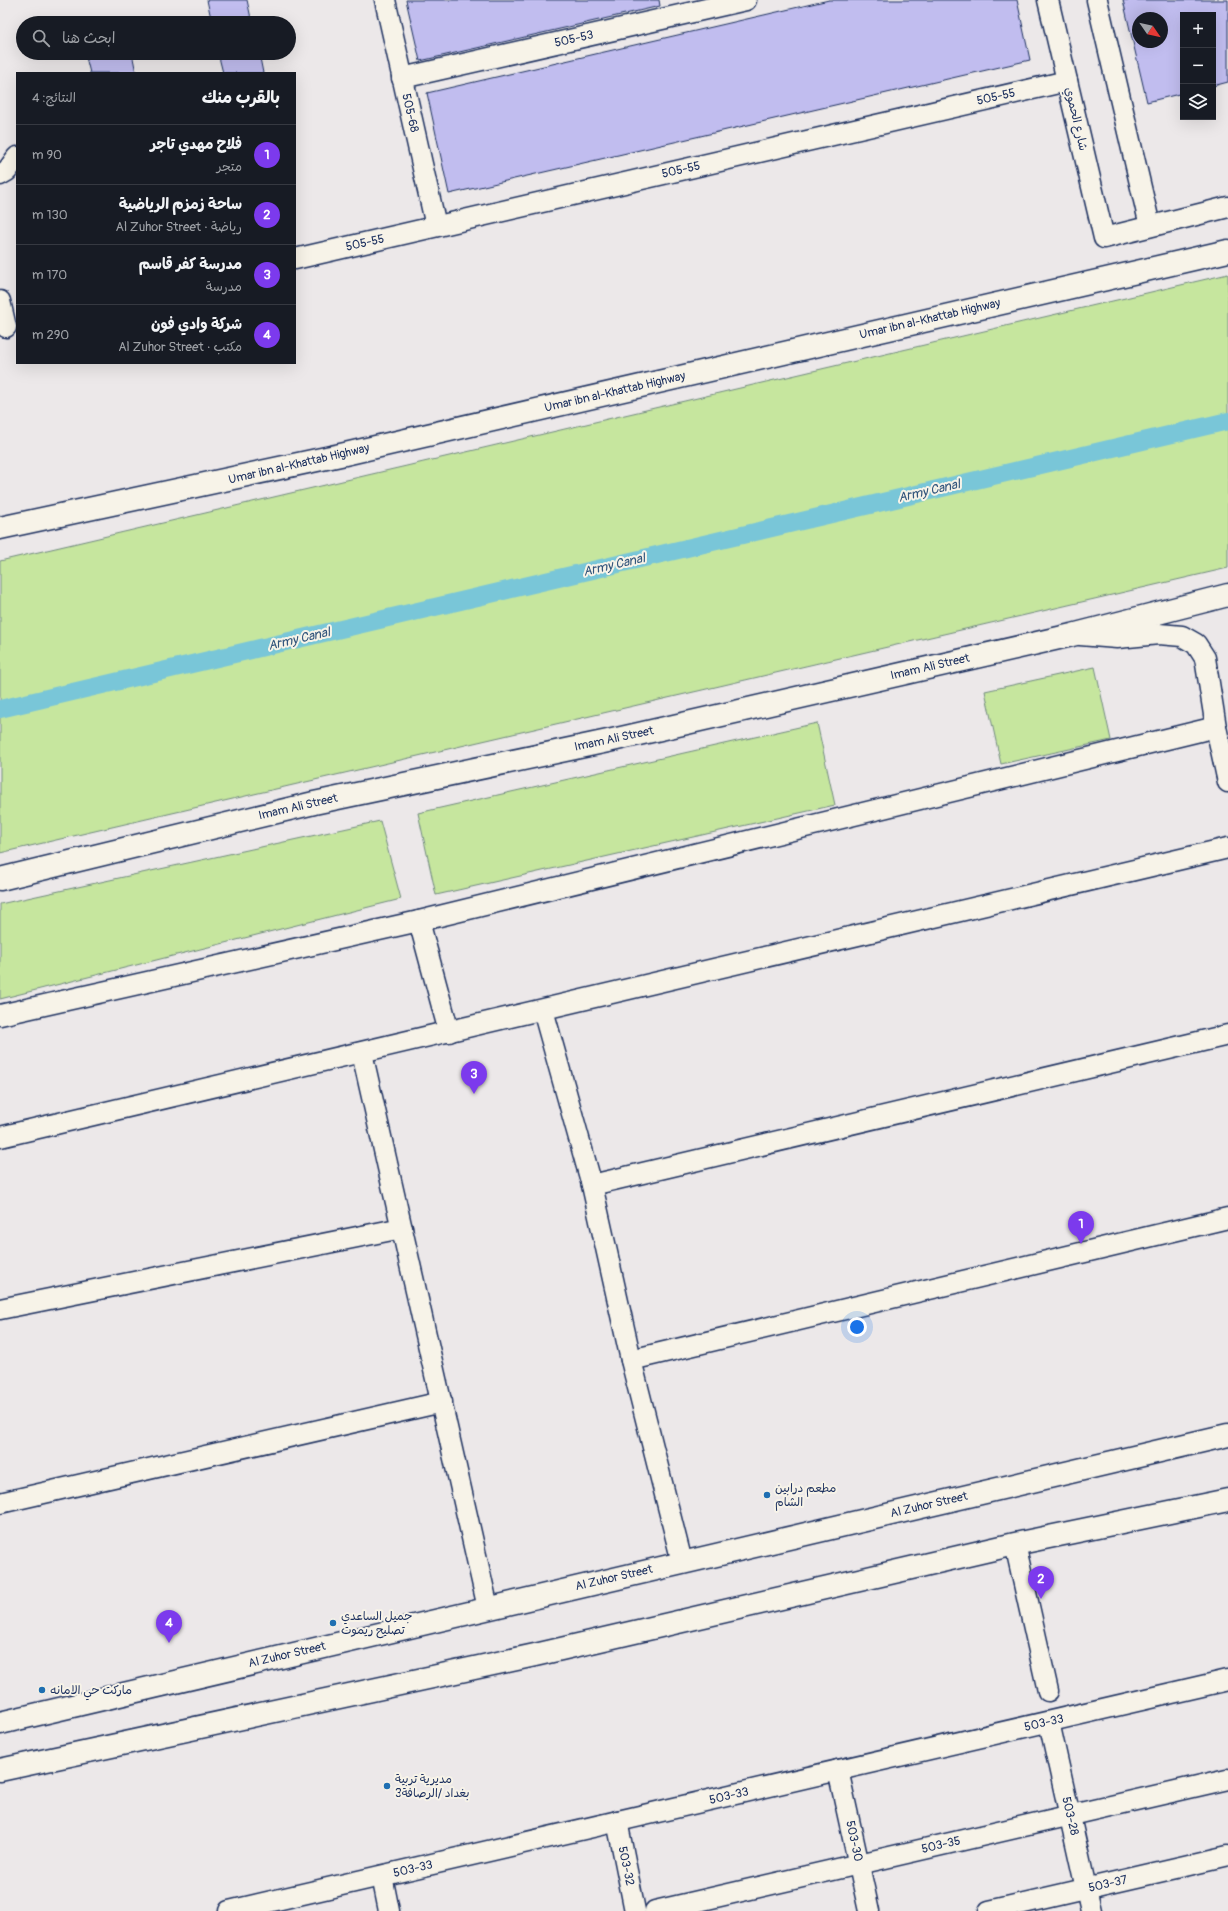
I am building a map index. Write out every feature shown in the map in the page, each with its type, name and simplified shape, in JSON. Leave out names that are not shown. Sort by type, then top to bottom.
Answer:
[{"type":"main road","name":"Umar ibn al-Khattab Highway","points":[[0,528],[246,476],[1228,251]]},
{"type":"main road","name":"Imam Ali Street","points":[[0,879],[314,803],[608,740],[1072,635],[1228,595]]},
{"type":"main road","name":"Al Zuhor Street","points":[[0,1723],[1228,1435]]},
{"type":"main road","points":[[0,1770],[535,1655],[1015,1544],[1228,1500]]},
{"type":"street","name":"505-68","points":[[384,0],[436,226]]},
{"type":"street","name":"505-53","points":[[402,78],[746,0]]},
{"type":"street","name":"شارع الحموي","points":[[1048,0],[1104,238],[1150,226]]},
{"type":"street","points":[[1097,0],[1150,226],[1228,207]]},
{"type":"street","name":"505-55","points":[[296,259],[1067,81]]},
{"type":"street","points":[[0,175],[7,171],[16,158]]},
{"type":"street","points":[[0,301],[8,327]]},
{"type":"street","points":[[1072,635],[1117,638],[1159,634],[1182,636],[1196,644],[1205,658],[1216,727],[1228,782]]},
{"type":"street","points":[[0,1015],[419,921],[1216,727]]},
{"type":"street","points":[[0,1137],[1228,848]]},
{"type":"street","points":[[419,921],[449,1032]]},
{"type":"street","points":[[543,1010],[592,1185],[631,1360],[682,1562]]},
{"type":"street","points":[[592,1185],[1228,1035]]},
{"type":"street","points":[[362,1053],[488,1608]]},
{"type":"street","points":[[631,1360],[1228,1218]]},
{"type":"street","points":[[0,1309],[402,1228]]},
{"type":"street","points":[[0,1503],[442,1402]]},
{"type":"street","points":[[1015,1544],[1048,1691]]},
{"type":"street","name":"503-33","points":[[229,1911],[1228,1680]]},
{"type":"street","name":"503-28","points":[[1049,1722],[1091,1911]]},
{"type":"street","name":"503-30","points":[[838,1770],[869,1911]]},
{"type":"street","name":"503-35","points":[[655,1911],[1228,1779]]},
{"type":"street","name":"503-32","points":[[617,1821],[635,1911]]},
{"type":"street","name":"503-37","points":[[989,1911],[1228,1856]]},
{"type":"street","points":[[382,1876],[389,1911]]},
{"type":"green space","points":[[1228,274],[1228,568],[0,853],[0,561]]},
{"type":"green space","points":[[1095,667],[1111,740],[1001,764],[985,691]]},
{"type":"green space","points":[[817,723],[835,805],[436,895],[418,813]]},
{"type":"green space","points":[[380,821],[401,899],[0,999],[0,904]]},
{"type":"building","points":[[207,0],[247,0],[250,16],[210,16]]},
{"type":"building","points":[[406,0],[659,0],[660,6],[420,61]]},
{"type":"building","points":[[829,0],[1017,0],[1030,60],[449,194],[427,93]]},
{"type":"building","points":[[1123,0],[1228,0],[1228,82],[1216,85],[1216,12],[1180,12],[1180,94],[1147,102],[1134,48],[1168,48],[1168,12],[1132,12],[1132,38]]},
{"type":"building","points":[[87,60],[133,60],[136,72],[90,72]]},
{"type":"building","points":[[220,60],[260,60],[263,72],[223,72]]},
{"type":"waterway","name":"Army Canal","points":[[0,709],[1228,421]]},
{"type":"place","name":"مدرسة كفر قاسم","points":[[474,1094]]},
{"type":"place","name":"فلاح مهدي تاجر","points":[[1081,1244]]},
{"type":"place","name":"مطعم درابين الشام","points":[[767,1495]]},
{"type":"place","name":"ساحة زمزم الرياضية","points":[[1041,1599]]},
{"type":"place","name":"جميل الساعدي تصليح ريموت","points":[[333,1623]]},
{"type":"place","name":"شركة وادي فون","points":[[169,1643]]},
{"type":"place","name":"ماركت حي الامانه","points":[[42,1690]]},
{"type":"place","name":"مديرية تربية بغداد /الرصافة3","points":[[387,1786]]}]
